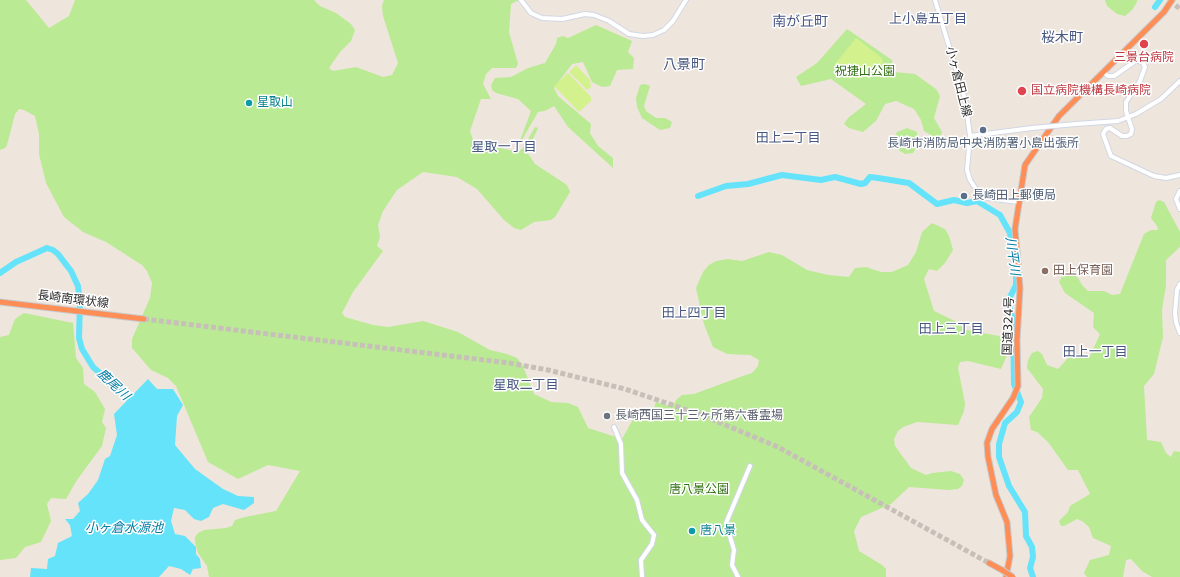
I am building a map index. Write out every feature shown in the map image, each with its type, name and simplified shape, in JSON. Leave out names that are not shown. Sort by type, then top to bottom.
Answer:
[{"type":"highway","name":"国道324号","points":[[1006,577],[1010,556],[1007,522],[996,495],[988,457],[987,443],[992,430],[1013,398],[1018,386],[1017,340],[1020,288],[1015,235],[1018,202],[1025,165],[1055,121],[1164,12],[1172,0]]},
{"type":"highway","name":"長崎南環状線","points":[[0,302],[144,319]]},
{"type":"highway","points":[[989,563],[1013,577]]},
{"type":"street","points":[[520,0],[526,8],[542,18],[562,19],[576,15],[590,14],[603,18],[631,35],[653,35],[670,25],[686,0]]},
{"type":"street","name":"小ヶ倉田上線","points":[[935,0],[962,86],[970,136],[967,170],[972,184],[980,193],[988,198],[1018,202]]},
{"type":"street","points":[[1103,72],[1105,75],[1111,77],[1137,60],[1141,61],[1144,65],[1140,81],[1126,102],[1128,118],[1132,130],[1129,135],[1122,136],[1110,128],[1104,132],[1103,136],[1111,156],[1154,176],[1166,178],[1180,175]]},
{"type":"street","points":[[970,136],[1032,128],[1118,121],[1128,118],[1148,108],[1180,81]]},
{"type":"street","points":[[1180,191],[1176,202],[1180,209]]},
{"type":"street","points":[[1180,284],[1177,294],[1175,313],[1176,322],[1180,333]]},
{"type":"street","points":[[614,428],[621,444],[622,474],[637,500],[642,520],[654,535],[652,544],[642,560],[642,577]]},
{"type":"street","points":[[738,577],[732,565],[734,550],[726,523],[750,466]]},
{"type":"green space","name":"唐八景公園","points":[[0,0],[26,0],[49,28],[69,16],[75,0],[314,0],[320,6],[336,13],[351,24],[355,30],[351,41],[340,52],[329,68],[333,71],[356,67],[383,77],[392,75],[398,63],[383,16],[382,6],[384,0],[519,0],[511,4],[509,32],[518,64],[516,68],[492,68],[486,74],[483,84],[491,99],[481,99],[470,131],[473,140],[518,152],[523,148],[535,127],[538,128],[527,152],[535,164],[567,185],[570,192],[555,217],[551,220],[534,222],[521,230],[514,228],[504,220],[477,189],[457,177],[423,172],[397,190],[383,211],[378,225],[380,237],[377,246],[383,251],[353,292],[342,313],[345,317],[373,325],[388,327],[423,321],[458,332],[490,350],[517,358],[522,364],[534,394],[551,402],[568,403],[578,407],[588,428],[622,439],[636,414],[653,411],[656,402],[672,407],[677,399],[682,395],[694,394],[752,373],[758,366],[759,360],[750,355],[727,354],[713,347],[704,324],[696,288],[703,272],[709,265],[716,261],[728,259],[742,261],[769,252],[782,255],[807,270],[828,275],[849,277],[855,268],[866,267],[881,272],[892,272],[908,265],[916,252],[922,232],[932,223],[945,229],[949,236],[953,250],[945,263],[937,271],[929,269],[924,279],[934,311],[955,321],[967,330],[999,336],[1006,342],[1007,355],[1001,369],[968,361],[960,362],[958,368],[965,403],[964,411],[958,425],[917,422],[903,427],[898,431],[894,439],[895,446],[911,468],[926,475],[951,471],[960,474],[964,480],[962,486],[958,489],[949,490],[909,487],[891,504],[861,517],[854,531],[859,551],[882,565],[886,569],[886,577],[209,577],[207,566],[198,553],[195,542],[195,537],[198,533],[204,530],[226,528],[232,526],[235,520],[276,511],[300,471],[268,465],[238,479],[208,462],[176,386],[168,378],[151,370],[132,348],[132,339],[150,298],[152,283],[147,271],[142,265],[106,242],[83,232],[64,217],[46,183],[39,154],[39,134],[35,116],[19,109],[15,114],[7,145],[5,148],[0,150]]},
{"type":"green space","points":[[1105,0],[1137,0],[1137,2],[1132,10],[1125,16],[1117,14],[1107,6]]},
{"type":"green space","points":[[596,25],[632,41],[628,52],[634,58],[633,69],[617,70],[610,86],[602,87],[592,82],[583,62],[572,64],[554,88],[558,96],[591,124],[590,133],[598,146],[613,158],[613,168],[568,127],[554,106],[545,111],[538,112],[520,141],[531,111],[518,99],[496,93],[492,90],[491,85],[495,78],[511,77],[528,68],[545,63],[556,44],[557,38],[563,36],[568,38]]},
{"type":"green space","name":"祝捷山公園","points":[[847,29],[892,60],[894,72],[915,74],[936,89],[940,96],[934,118],[942,132],[941,135],[936,138],[924,131],[921,120],[914,109],[896,101],[885,104],[876,121],[863,132],[849,128],[844,124],[848,118],[866,104],[831,79],[801,86],[796,77],[817,63]]},
{"type":"green space","name":"祝捷山公園","points":[[856,38],[882,58],[883,65],[878,72],[869,76],[858,78],[847,77],[837,73],[835,64]]},
{"type":"green space","points":[[576,65],[590,80],[591,87],[587,90],[569,72]]},
{"type":"green space","points":[[568,73],[591,97],[591,101],[579,112],[554,86]]},
{"type":"green space","points":[[645,84],[650,86],[644,106],[646,111],[656,118],[665,118],[672,122],[670,128],[660,130],[642,118],[637,107],[636,98],[640,85]]},
{"type":"green space","points":[[907,128],[917,132],[918,145],[913,153],[905,154],[897,149],[892,142],[897,132]]},
{"type":"green space","points":[[1159,200],[1164,202],[1180,232],[1180,247],[1166,260],[1166,285],[1162,310],[1163,337],[1154,374],[1144,386],[1147,440],[1161,442],[1166,453],[1171,457],[1174,451],[1180,452],[1180,577],[1152,577],[1142,571],[1131,559],[1126,560],[1123,577],[1087,577],[1084,573],[1090,560],[1109,555],[1111,546],[1093,538],[1089,527],[1077,519],[1064,526],[1061,526],[1059,521],[1068,512],[1070,506],[1090,494],[1078,470],[1068,470],[1048,442],[1037,432],[1031,430],[1029,417],[1042,398],[1043,389],[1027,368],[1028,360],[1032,353],[1038,351],[1042,354],[1047,365],[1058,369],[1069,357],[1090,356],[1100,334],[1093,327],[1094,313],[1065,293],[1059,282],[1062,276],[1073,274],[1088,291],[1104,291],[1112,295],[1120,294],[1144,234],[1151,230],[1158,230],[1151,218],[1156,202]]},
{"type":"green space","points":[[24,313],[73,323],[76,358],[83,368],[84,384],[95,392],[105,409],[102,422],[106,428],[102,446],[77,480],[66,499],[51,498],[47,504],[51,521],[41,542],[25,547],[16,558],[0,560],[0,337],[9,335],[15,319]]},
{"type":"water","name":"小ヶ倉水源池","points":[[148,379],[157,389],[173,389],[183,405],[177,416],[175,445],[195,469],[223,489],[238,496],[254,497],[254,503],[244,510],[223,504],[213,508],[209,517],[201,521],[194,519],[185,510],[174,508],[171,521],[175,534],[185,536],[196,547],[196,554],[200,559],[201,568],[193,569],[190,575],[181,569],[169,566],[159,577],[30,577],[31,568],[47,569],[48,559],[55,556],[58,543],[72,536],[70,525],[65,519],[73,519],[80,511],[78,503],[88,494],[98,480],[105,459],[110,456],[117,435],[114,414]]},
{"type":"waterway","points":[[1155,7],[1160,0]]},
{"type":"waterway","name":"川平川","points":[[698,196],[726,186],[748,184],[782,175],[821,180],[835,177],[861,184],[865,183],[870,177],[909,183],[937,204],[954,200],[967,203],[977,201],[1000,215],[1010,233],[1016,270],[1016,285],[1010,297],[1009,305],[1013,320],[1014,384],[1021,402],[1017,412],[1005,423],[999,444],[999,457],[1009,486],[1025,512],[1026,536],[1032,547],[1033,557],[1030,568],[1033,577]]},
{"type":"waterway","name":"鹿尾川","points":[[0,273],[16,262],[47,248],[58,254],[71,271],[78,286],[80,302],[79,338],[82,349],[93,367],[134,403]]},
{"type":"tunnel","points":[[1170,0],[1180,9]]},
{"type":"tunnel","points":[[144,319],[509,363],[548,370],[625,389],[699,414],[778,447],[989,563]]},
{"type":"place","name":"三景台病院","points":[[1144,44]]},
{"type":"place","name":"国立病院機構長崎病院","points":[[1022,91]]},
{"type":"place","name":"星取山","points":[[249,103]]},
{"type":"place","name":"長崎市消防局中央消防署小島出張所","points":[[983,130]]},
{"type":"place","name":"長崎田上郵便局","points":[[964,196]]},
{"type":"place","name":"田上保育園","points":[[1045,271]]},
{"type":"place","name":"長崎西国三十三ヶ所第六番霊場","points":[[607,416]]},
{"type":"place","name":"唐八景","points":[[692,531]]},
{"type":"district","name":"上小島五丁目","points":[[928,20]]},
{"type":"district","name":"南が丘町","points":[[800,22]]},
{"type":"district","name":"桜木町","points":[[1062,38]]},
{"type":"district","name":"八景町","points":[[684,65]]},
{"type":"district","name":"田上二丁目","points":[[788,139]]},
{"type":"district","name":"星取一丁目","points":[[504,148]]},
{"type":"district","name":"田上四丁目","points":[[694,314]]},
{"type":"district","name":"田上三丁目","points":[[951,330]]},
{"type":"district","name":"田上一丁目","points":[[1095,353]]},
{"type":"district","name":"星取二丁目","points":[[526,386]]}]
